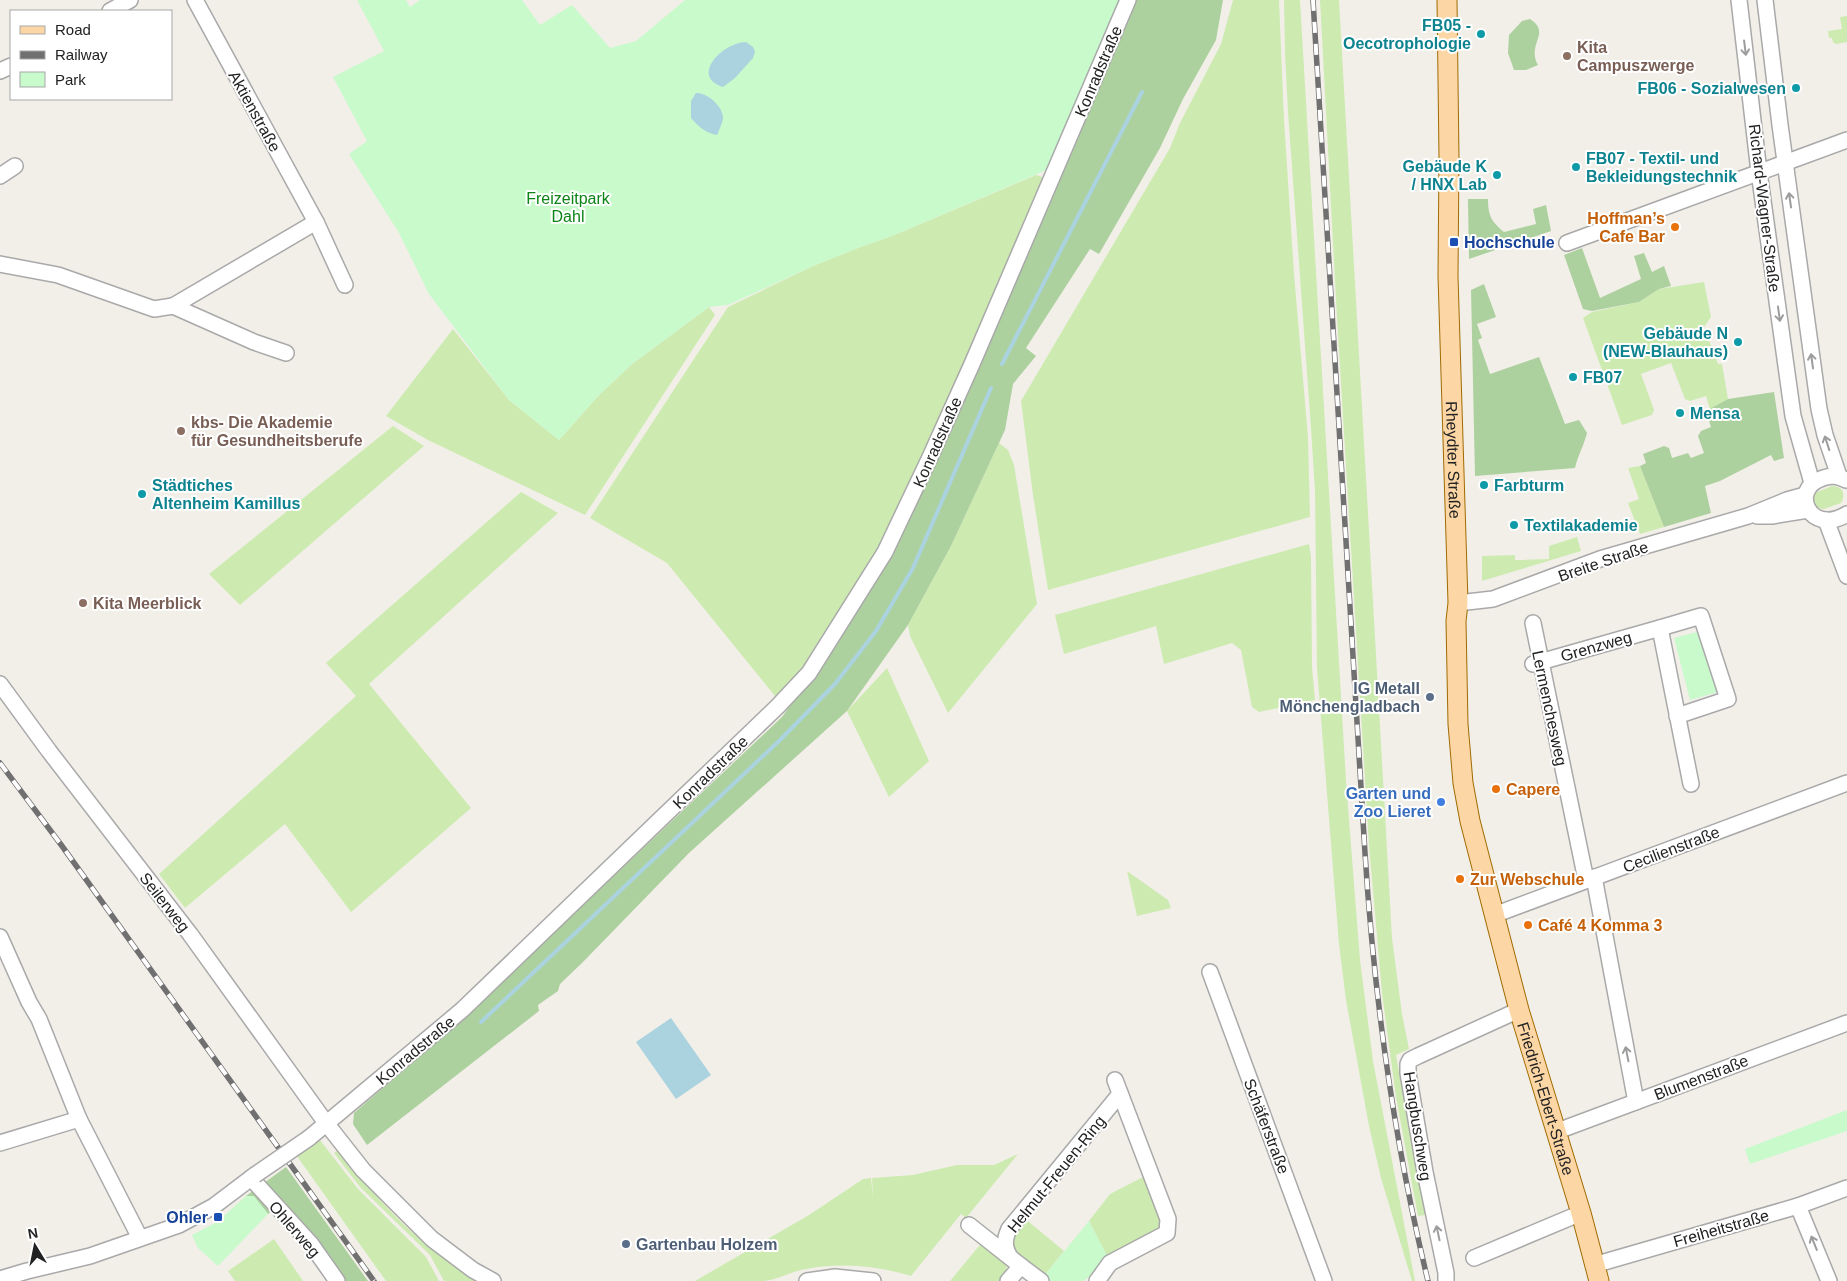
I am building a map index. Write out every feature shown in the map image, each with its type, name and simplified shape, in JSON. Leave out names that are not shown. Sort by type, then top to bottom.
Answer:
[{"type":"main road","name":"Rheydter Straße","points":[[1447,0],[1450,158],[1448,276],[1458,602],[1456,621],[1458,724],[1463,782],[1470,821],[1494,915]]},
{"type":"main road","name":"Friedrich-Ebert-Straße","points":[[1494,915],[1519,1010],[1597,1273]]},
{"type":"street","points":[[112,10],[130,0]]},
{"type":"street","name":"Aktienstraße","points":[[194,0],[316,222],[345,285]]},
{"type":"street","name":"Konradstraße","points":[[0,1279],[90,1256],[179,1225],[214,1206],[309,1138],[462,1010],[757,726],[809,673],[885,552],[931,455],[1128,0]]},
{"type":"street","name":"Richard-Wagner-Straße","points":[[1739,0],[1759,172],[1793,416],[1808,496]]},
{"type":"street","name":"Richard-Wagner-Straße","points":[[1764,0],[1819,409],[1824,435],[1843,479]]},
{"type":"street","points":[[1567,243],[1847,140]]},
{"type":"street","points":[[0,176],[15,166]]},
{"type":"street","points":[[0,264],[58,275],[154,309],[173,306],[316,222]]},
{"type":"street","points":[[173,306],[254,342],[286,353]]},
{"type":"street","name":"Breite Straße","points":[[1458,602],[1493,599],[1600,559],[1748,516],[1772,516],[1808,496],[1825,477],[1843,479]]},
{"type":"street","points":[[1808,496],[1815,518],[1832,520],[1847,514]]},
{"type":"street","points":[[1826,520],[1847,576]]},
{"type":"street","name":"Grenzweg","points":[[1536,663],[1702,616],[1728,699],[1677,716]]},
{"type":"street","name":"Lermenchesweg","points":[[1533,623],[1536,663],[1590,879],[1636,1102]]},
{"type":"street","points":[[1660,628],[1691,784]]},
{"type":"street","name":"Seilerweg","points":[[0,684],[49,752],[190,934],[363,1170],[432,1240],[473,1270],[493,1281]]},
{"type":"street","name":"Cecilienstraße","points":[[1494,915],[1847,783]]},
{"type":"street","points":[[0,936],[29,1002],[39,1019],[79,1119],[140,1238]]},
{"type":"street","name":"Schäferstraße","points":[[1210,972],[1324,1281]]},
{"type":"street","name":"Hangbuschweg","points":[[1446,1281],[1447,1276],[1425,1172],[1408,1064],[1410,1060],[1418,1056],[1519,1010]]},
{"type":"street","name":"Blumenstraße","points":[[1556,1132],[1847,1022]]},
{"type":"street","name":"Helmut-Freuen-Ring","points":[[1015,1262],[1006,1249],[1005,1238],[1009,1228],[1117,1087],[1168,1219],[1167,1233],[1110,1263],[1097,1281]]},
{"type":"street","points":[[0,1143],[79,1119]]},
{"type":"street","name":"Ohlerweg","points":[[253,1177],[311,1244],[337,1281]]},
{"type":"street","name":"Freiheitstraße","points":[[1597,1273],[1847,1188]]},
{"type":"street","points":[[1798,1206],[1829,1281]]},
{"type":"street","points":[[1474,1258],[1581,1214]]},
{"type":"street","name":"Helmut-Freuen-Ring","points":[[970,1225],[1041,1281]]},
{"type":"street","points":[[1008,1281],[1015,1262]]},
{"type":"street","points":[[808,1281],[835,1277],[872,1281]]},
{"type":"green space","name":"Freizeitpark Dahl","points":[[357,0],[406,0],[410,7],[420,0],[522,0],[540,25],[572,5],[610,48],[636,41],[685,0],[1122,0],[1056,166],[892,236],[813,266],[728,305],[709,307],[632,364],[599,395],[559,440],[509,400],[429,294],[399,233],[349,154],[367,141],[333,77],[384,51]]},
{"type":"green space","points":[[1132,0],[1223,0],[1216,40],[1183,99],[1160,148],[1099,254],[1090,249],[1026,348],[1036,356],[1013,384],[1005,430],[951,546],[908,625],[847,711],[689,853],[560,984],[558,991],[538,1005],[539,1011],[367,1145],[353,1124],[354,1113],[460,1021],[782,717],[838,638],[865,595]]},
{"type":"green space","points":[[1233,0],[1279,0],[1284,120],[1294,274],[1308,437],[1310,517],[1048,590],[1021,401],[1170,148],[1180,123],[1221,44]]},
{"type":"green space","points":[[1284,0],[1300,0],[1346,781],[1360,960],[1373,1061],[1415,1281],[1412,1281],[1381,1178],[1369,1126],[1346,1000],[1339,944],[1317,668],[1315,491],[1288,112]]},
{"type":"green space","points":[[1320,0],[1339,0],[1392,938],[1402,1014],[1409,1049],[1396,1055],[1425,1215],[1418,1216],[1396,1097],[1382,993],[1369,845]]},
{"type":"green space","points":[[1847,16],[1847,42],[1836,44],[1832,38],[1829,38],[1828,31],[1842,29],[1840,17]]},
{"type":"green space","points":[[1530,19],[1539,29],[1535,51],[1538,65],[1526,70],[1514,70],[1508,53],[1509,35],[1522,21]]},
{"type":"green space","points":[[1036,175],[1052,180],[865,582],[813,660],[779,701],[667,563],[590,518],[728,307],[813,266],[892,236]]},
{"type":"green space","points":[[1468,199],[1488,199],[1492,218],[1496,225],[1504,232],[1536,224],[1533,209],[1546,205],[1551,231],[1469,259]]},
{"type":"green space","points":[[1582,248],[1600,298],[1641,279],[1634,256],[1644,253],[1652,272],[1664,266],[1671,286],[1659,289],[1639,302],[1592,311],[1583,309],[1564,255]]},
{"type":"green space","points":[[1704,282],[1711,317],[1704,327],[1718,364],[1722,364],[1728,399],[1710,409],[1706,396],[1690,401],[1685,399],[1671,363],[1641,374],[1654,410],[1652,415],[1622,425],[1583,318],[1592,312],[1639,302],[1659,289]]},
{"type":"green space","points":[[1484,284],[1496,317],[1477,324],[1482,338],[1478,340],[1490,374],[1539,357],[1565,424],[1579,420],[1587,433],[1575,468],[1475,476],[1471,290]]},
{"type":"green space","points":[[709,307],[715,315],[585,515],[428,440],[386,416],[453,329],[509,400],[559,440],[599,395],[632,364]]},
{"type":"green space","points":[[1774,392],[1784,458],[1774,461],[1771,455],[1720,481],[1705,486],[1711,513],[1664,527],[1640,466],[1646,463],[1643,454],[1664,446],[1669,448],[1672,458],[1688,453],[1691,458],[1704,453],[1698,436],[1701,431],[1711,427],[1706,411],[1728,399]]},
{"type":"green space","points":[[393,426],[424,446],[240,605],[209,574]]},
{"type":"green space","points":[[999,443],[1008,450],[1014,465],[1037,604],[948,713],[910,636],[908,625],[951,546]]},
{"type":"green space","points":[[1640,466],[1664,527],[1640,534],[1628,503],[1639,499],[1628,468]]},
{"type":"green space","points":[[1832,486],[1841,489],[1843,497],[1841,503],[1824,509],[1817,508],[1813,499],[1815,493]]},
{"type":"green space","points":[[521,492],[558,513],[369,684],[471,808],[351,912],[285,824],[185,908],[159,874],[356,696],[326,663]]},
{"type":"green space","points":[[1577,537],[1581,551],[1482,581],[1482,556],[1515,555],[1515,560],[1549,559],[1549,546]]},
{"type":"green space","points":[[1309,544],[1311,557],[1312,667],[1315,700],[1259,712],[1252,707],[1241,650],[1232,643],[1164,664],[1156,626],[1064,654],[1055,615]]},
{"type":"green space","points":[[1697,632],[1718,692],[1690,700],[1674,638]]},
{"type":"green space","points":[[887,668],[929,761],[889,797],[847,711]]},
{"type":"green space","points":[[1127,871],[1168,900],[1171,908],[1137,916]]},
{"type":"green space","points":[[1847,1110],[1847,1131],[1750,1164],[1745,1149]]},
{"type":"green space","points":[[316,1135],[358,1189],[426,1257],[439,1281],[386,1281],[294,1152]]},
{"type":"green space","points":[[338,1150],[385,1206],[419,1238],[437,1253],[479,1281],[444,1281],[430,1255],[360,1187],[334,1153]]},
{"type":"green space","points":[[1018,1154],[966,1218],[961,1214],[911,1276],[884,1269],[843,1265],[801,1270],[764,1281],[695,1281],[809,1215],[863,1179],[871,1178],[873,1198],[872,1178],[913,1175],[957,1165],[994,1165]]},
{"type":"green space","points":[[286,1167],[368,1281],[342,1281],[285,1202],[268,1214],[254,1197],[246,1196]]},
{"type":"green space","points":[[1143,1177],[1162,1219],[1161,1230],[1108,1258],[1089,1221],[1110,1194]]},
{"type":"green space","points":[[246,1196],[254,1196],[268,1214],[218,1266],[198,1248],[192,1235],[217,1222]]},
{"type":"green space","points":[[1023,1217],[1064,1251],[1044,1276],[1014,1251],[1009,1235]]},
{"type":"green space","points":[[1089,1221],[1108,1258],[1083,1281],[1051,1281],[1044,1276]]},
{"type":"green space","points":[[274,1239],[303,1281],[235,1281],[228,1271]]},
{"type":"green space","points":[[986,1243],[1007,1263],[1006,1272],[999,1281],[950,1281],[979,1246]]},
{"type":"water","points":[[746,42],[753,47],[755,52],[753,58],[735,78],[723,87],[713,82],[709,76],[709,69],[713,61],[727,48]]},
{"type":"water","points":[[696,93],[705,95],[714,101],[723,114],[717,135],[703,129],[691,118],[691,101]]},
{"type":"water","points":[[671,1018],[711,1075],[676,1099],[636,1042]]},
{"type":"waterway","points":[[1002,364],[1142,92]]},
{"type":"waterway","points":[[481,1022],[780,740],[835,684],[876,631],[913,568],[991,388]]},
{"type":"railway","points":[[1313,0],[1369,907],[1380,1015],[1395,1122],[1428,1281]]},
{"type":"railway","points":[[0,763],[62,846],[374,1281]]},
{"type":"place","name":"FB05 - Oecotrophologie","points":[[1481,34]]},
{"type":"place","name":"Kita Campuszwerge","points":[[1567,56]]},
{"type":"place","name":"FB06 - Sozialwesen","points":[[1796,88]]},
{"type":"place","name":"FB07 - Textil- und Bekleidungstechnik","points":[[1576,167]]},
{"type":"place","name":"Gebäude K / HNX Lab","points":[[1497,175]]},
{"type":"place","name":"Hoffman’s Cafe Bar","points":[[1675,227]]},
{"type":"place","name":"Hochschule","points":[[1454,242]]},
{"type":"place","name":"Gebäude N (NEW-Blauhaus)","points":[[1738,342]]},
{"type":"place","name":"FB07","points":[[1573,377]]},
{"type":"place","name":"Mensa","points":[[1680,413]]},
{"type":"place","name":"kbs- Die Akademie für Gesundheitsberufe","points":[[181,431]]},
{"type":"place","name":"Farbturm","points":[[1484,485]]},
{"type":"place","name":"Städtiches Altenheim Kamillus","points":[[142,494]]},
{"type":"place","name":"Textilakademie","points":[[1514,525]]},
{"type":"place","name":"Kita Meerblick","points":[[83,603]]},
{"type":"place","name":"IG Metall Mönchengladbach","points":[[1430,697]]},
{"type":"place","name":"Capere","points":[[1496,789]]},
{"type":"place","name":"Garten und Zoo Lieret","points":[[1441,802]]},
{"type":"place","name":"Zur Webschule","points":[[1460,879]]},
{"type":"place","name":"Café 4 Komma 3","points":[[1528,925]]},
{"type":"place","name":"Ohler","points":[[218,1217]]},
{"type":"place","name":"Gartenbau Holzem","points":[[626,1244]]}]
